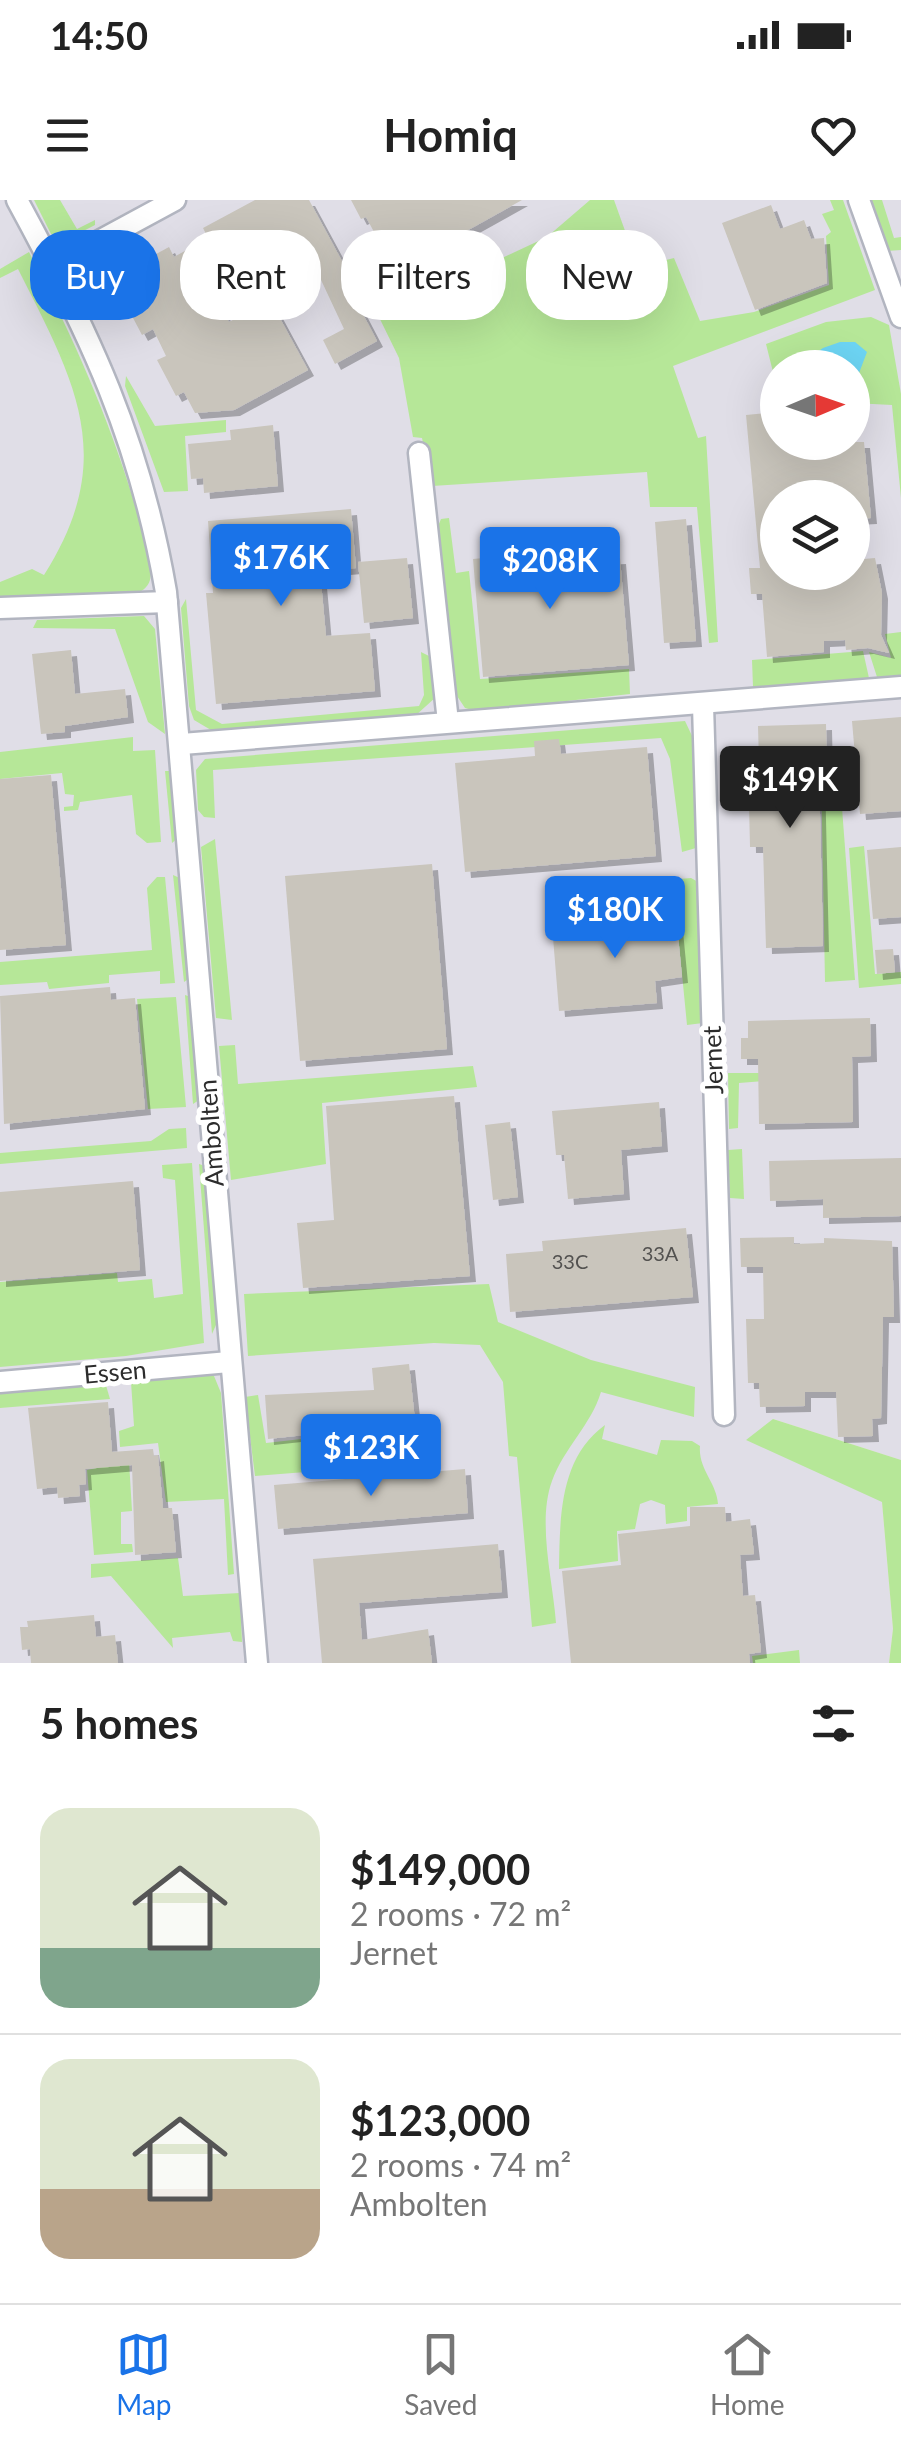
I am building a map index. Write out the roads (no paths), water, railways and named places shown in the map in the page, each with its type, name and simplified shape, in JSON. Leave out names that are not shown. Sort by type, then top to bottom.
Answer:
[{"type":"street","name":"Ambolten","points":[[17,200],[33,230]]},
{"type":"street","points":[[120,230],[175,200]]},
{"type":"street","points":[[858,200],[901,317]]},
{"type":"street","name":"Ambolten","points":[[78,320],[127,427],[150,507],[167,602],[257,1663]]},
{"type":"street","points":[[419,453],[448,722]]},
{"type":"street","points":[[0,608],[167,602]]},
{"type":"street","points":[[182,744],[703,706],[901,687]]},
{"type":"street","name":"Jernet","points":[[703,706],[724,1415]]},
{"type":"street","name":"Essen","points":[[0,1382],[229,1362]]},
{"type":"water","points":[[855,342],[865,350],[820,350]]}]
